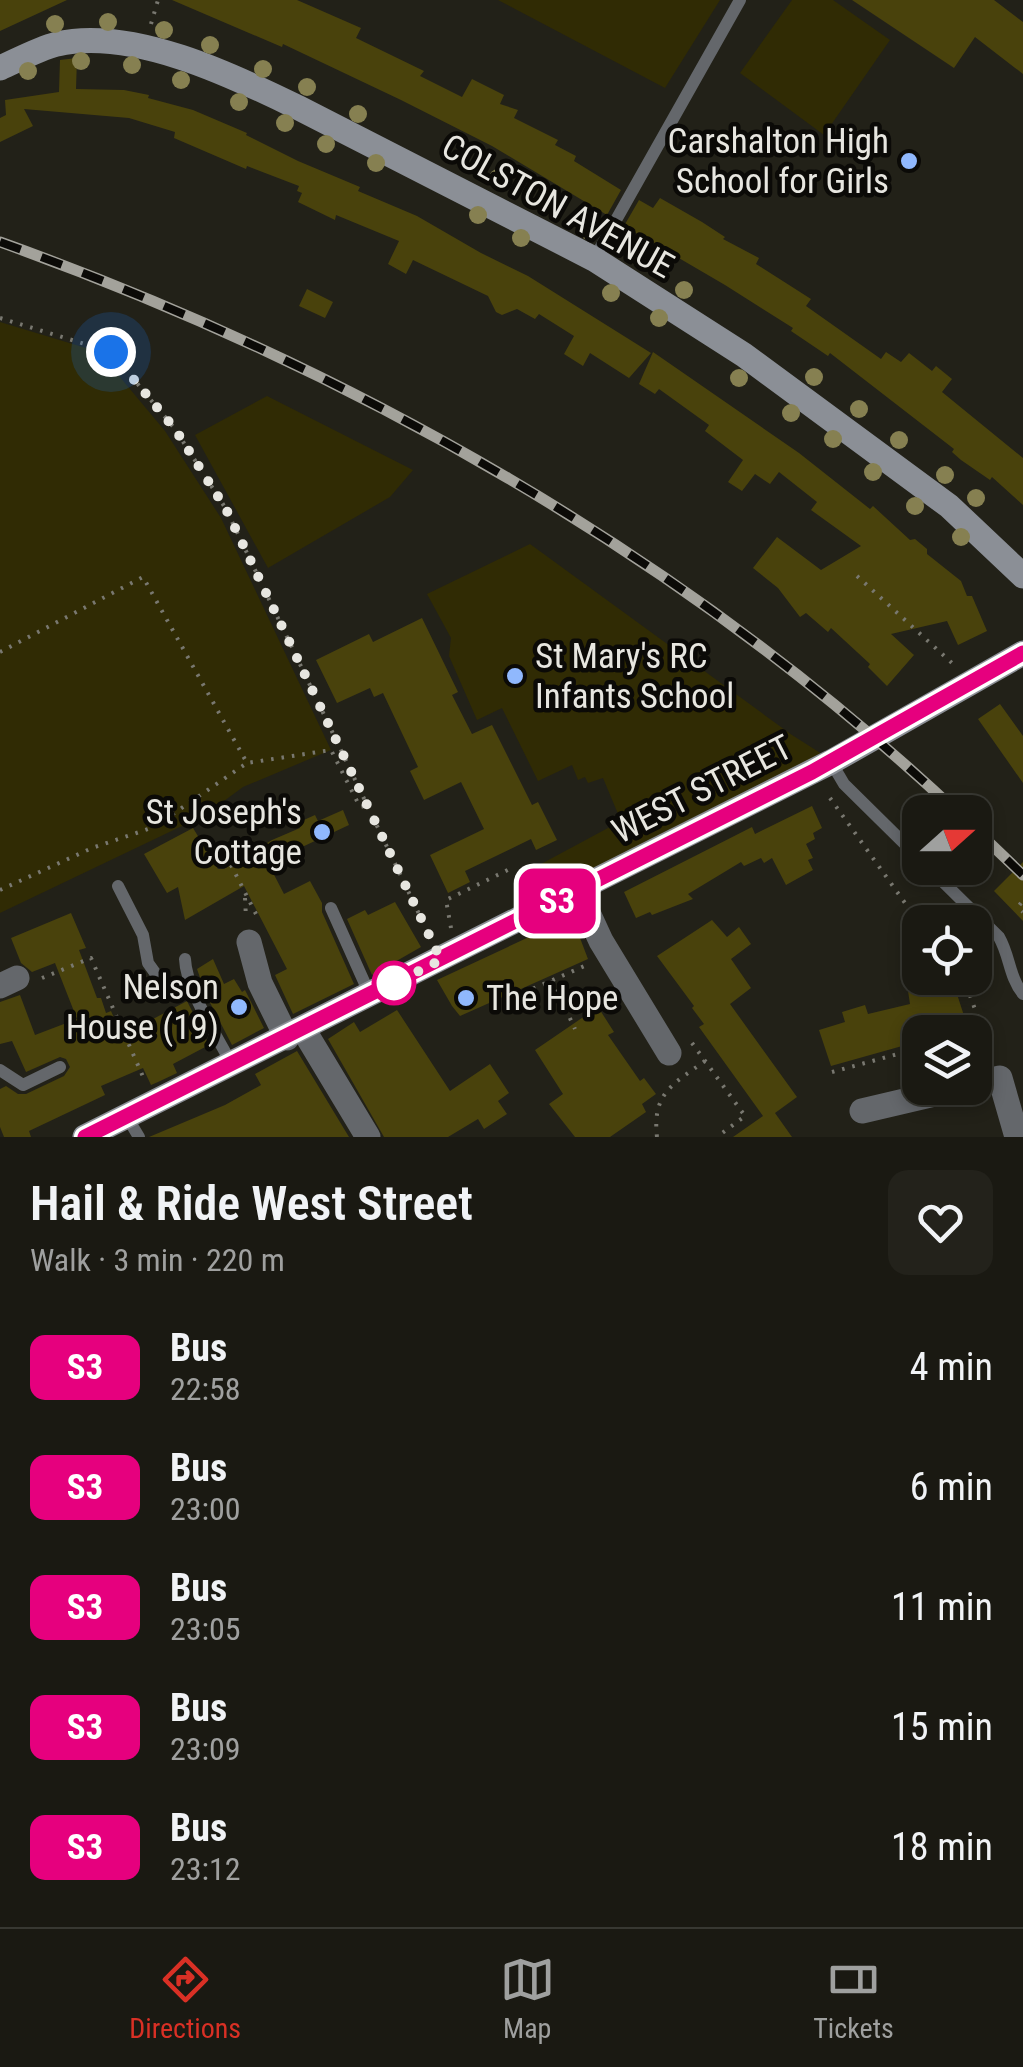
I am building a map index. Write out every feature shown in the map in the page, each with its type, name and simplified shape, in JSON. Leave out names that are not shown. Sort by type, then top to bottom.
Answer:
[{"type":"street","name":"COLSTON AVENUE","points":[[0,68],[53,45],[106,40],[144,45],[266,92],[594,259],[744,355],[933,494],[1023,576]]},
{"type":"street","name":"WEST STREET","points":[[85,1137],[133,1127],[154,1103],[821,767],[1023,653]]},
{"type":"street","points":[[578,892],[601,940],[670,1052]]},
{"type":"street","points":[[255,933],[260,983],[368,1137]]},
{"type":"street","points":[[992,1080],[1000,1078],[1017,1137]]},
{"type":"street","points":[[862,1111],[902,1102]]},
{"type":"lane","points":[[594,259],[740,0]]},
{"type":"lane","points":[[821,767],[844,784],[902,841]]},
{"type":"lane","points":[[945,885],[999,937],[1006,948],[1012,979],[1023,994]]},
{"type":"lane","points":[[118,886],[143,935],[148,963],[163,984],[195,991]]},
{"type":"lane","points":[[331,908],[370,995]]},
{"type":"lane","points":[[185,959],[195,991],[232,1065]]},
{"type":"lane","points":[[0,1070],[23,1085],[60,1066]]},
{"type":"path","points":[[0,318],[111,352],[175,429],[226,509],[448,956]]},
{"type":"path","points":[[857,576],[972,682]]},
{"type":"path","points":[[0,652],[143,577],[247,763]]},
{"type":"path","points":[[0,890],[92,848],[154,827],[247,763],[331,750],[360,808],[370,805]]},
{"type":"path","points":[[821,767],[908,905]]},
{"type":"path","points":[[231,865],[255,933]]},
{"type":"path","points":[[448,956],[446,900],[514,867]]},
{"type":"path","points":[[1020,904],[1023,912]]},
{"type":"path","points":[[9,982],[37,980],[91,958],[154,1103]]},
{"type":"path","points":[[514,997],[598,960]]},
{"type":"path","points":[[552,980],[575,1029]]},
{"type":"path","points":[[832,1072],[902,1053]]},
{"type":"path","points":[[657,1137],[655,1118],[663,1092],[705,1060],[745,1116],[716,1137]]},
{"type":"shaded area","points":[[498,0],[720,0],[665,88]]},
{"type":"shaded area","points":[[792,0],[833,0],[890,40],[824,135],[740,73]]},
{"type":"shaded area","points":[[0,322],[99,352],[165,431],[221,518],[331,750],[243,787],[205,815],[0,913]]},
{"type":"shaded area","points":[[267,396],[413,470],[390,497],[268,568],[195,435]]},
{"type":"shaded area","points":[[530,544],[822,754],[542,903],[528,871],[621,821],[603,778],[588,783],[585,777],[578,780],[572,765],[538,781],[502,708],[477,720],[449,656],[451,638],[427,594]]},
{"type":"building","points":[[0,0],[67,0],[0,31]]},
{"type":"building","points":[[172,0],[297,0],[361,28],[356,38],[424,71],[420,76],[462,97],[472,79],[504,95],[500,104],[518,110],[514,118],[558,140],[555,145],[576,156],[574,161],[621,190],[607,215],[492,146],[401,100],[283,44],[282,47]]},
{"type":"building","points":[[852,0],[994,0],[1023,22],[1023,74],[975,37],[954,68]]},
{"type":"building","points":[[77,58],[76,89],[149,95],[148,98],[193,110],[247,133],[298,161],[360,187],[358,191],[417,216],[528,276],[651,353],[629,378],[590,353],[583,366],[564,354],[574,336],[539,314],[535,319],[517,309],[502,315],[496,312],[488,296],[413,260],[406,274],[388,264],[399,241],[336,215],[335,220],[298,202],[302,193],[297,191],[299,186],[247,166],[246,169],[174,138],[175,132],[129,118],[24,109],[33,126],[0,142],[5,100],[59,92],[60,60]]},
{"type":"building","points":[[660,198],[759,258],[756,264],[811,299],[806,306],[881,359],[886,352],[901,362],[909,353],[932,371],[936,366],[952,379],[942,392],[1023,458],[1023,505],[992,477],[990,480],[961,460],[952,452],[954,449],[830,353],[828,356],[791,331],[793,328],[624,226],[639,200],[653,208]]},
{"type":"building","points":[[307,289],[333,302],[325,318],[299,306]]},
{"type":"building","points":[[653,352],[799,453],[870,509],[873,506],[910,540],[915,539],[927,549],[927,554],[961,581],[967,596],[972,596],[987,631],[958,645],[947,621],[891,634],[914,655],[887,686],[868,667],[870,664],[831,628],[828,632],[806,613],[800,617],[778,588],[753,568],[777,537],[821,570],[861,546],[811,510],[817,502],[779,472],[770,484],[755,474],[742,491],[728,482],[743,460],[705,431],[709,425],[659,389],[655,394],[639,384]]},
{"type":"building","points":[[422,618],[458,692],[452,695],[472,734],[492,725],[532,805],[538,802],[557,840],[536,850],[531,839],[465,871],[470,882],[448,893],[430,855],[484,829],[461,782],[424,800],[410,771],[418,767],[383,693],[374,697],[370,688],[337,703],[316,660],[369,634],[373,642]]},
{"type":"building","points":[[1000,704],[1023,736],[1023,783],[978,719]]},
{"type":"building","points":[[812,806],[822,828],[806,844],[813,858],[808,860],[813,870],[786,885],[772,858],[764,863],[761,858],[744,866],[741,862],[688,894],[693,899],[636,918],[624,892],[752,827],[755,834]]},
{"type":"building","points":[[343,810],[349,825],[268,863],[284,894],[310,881],[354,984],[293,1014],[275,975],[287,969],[244,886],[185,920],[178,887],[167,893],[144,854],[193,828],[218,869],[224,869],[300,828],[297,823],[315,815],[318,821]]},
{"type":"building","points":[[1023,862],[1023,921],[994,891]]},
{"type":"building","points":[[395,902],[421,947],[372,975],[347,919],[365,910],[368,915]]},
{"type":"building","points":[[71,913],[86,948],[79,950],[97,998],[101,998],[106,1013],[111,1011],[124,1041],[156,1025],[153,1019],[187,1001],[209,1045],[173,1064],[177,1073],[158,1082],[151,1085],[143,1068],[101,1086],[105,1095],[29,1131],[31,1137],[4,1137],[0,1127],[0,1089],[6,1086],[26,1094],[64,1076],[70,1067],[60,1057],[26,1072],[12,1041],[0,1044],[0,1002],[20,995],[35,1035],[77,1019],[55,963],[32,972],[21,963],[11,938]]},
{"type":"building","points":[[572,917],[588,959],[460,1016],[437,980]]},
{"type":"building","points":[[712,920],[727,937],[739,927],[751,944],[731,959],[751,988],[730,1004],[797,1097],[775,1113],[792,1137],[733,1137],[763,1116],[699,1027],[704,1024],[694,1006],[657,956]]},
{"type":"building","name":"Nelson House (19)","points":[[213,959],[224,984],[234,979],[242,992],[245,990],[264,1028],[232,1045],[197,969]]},
{"type":"building","points":[[909,995],[957,995],[964,1015],[902,1015],[902,1046],[831,1066],[819,1030],[845,1022],[842,1012],[865,1005],[868,1014],[910,1004]]},
{"type":"building","points":[[598,1007],[614,1032],[608,1035],[640,1081],[644,1078],[656,1094],[642,1104],[646,1112],[610,1137],[575,1137],[549,1104],[563,1094],[535,1050]]},
{"type":"building","points":[[397,1010],[450,1091],[490,1064],[509,1093],[498,1101],[507,1114],[484,1129],[478,1119],[448,1137],[384,1137],[328,1039],[354,1022],[360,1032]]},
{"type":"building","points":[[297,1051],[349,1137],[149,1137],[261,1085],[255,1074]]},
{"type":"railway","points":[[0,242],[259,348],[385,410],[508,478],[627,553],[742,633],[852,719],[938,795]]},
{"type":"railway","points":[[992,845],[1023,875]]},
{"type":"bus line","name":"S3","points":[[85,1137],[812,772],[1023,653]]},
{"type":"place","name":"Carshalton High School for Girls","points":[[909,161]]},
{"type":"place","name":"St Mary's RC Infants School","points":[[515,676]]},
{"type":"place","name":"St Joseph's Cottage","points":[[322,832]]},
{"type":"place","name":"The Hope","points":[[466,998]]},
{"type":"place","name":"Nelson House (19)","points":[[239,1007]]},
{"type":"route","points":[[111,352],[175,429],[226,509],[441,960],[389,986],[394,983]]}]
